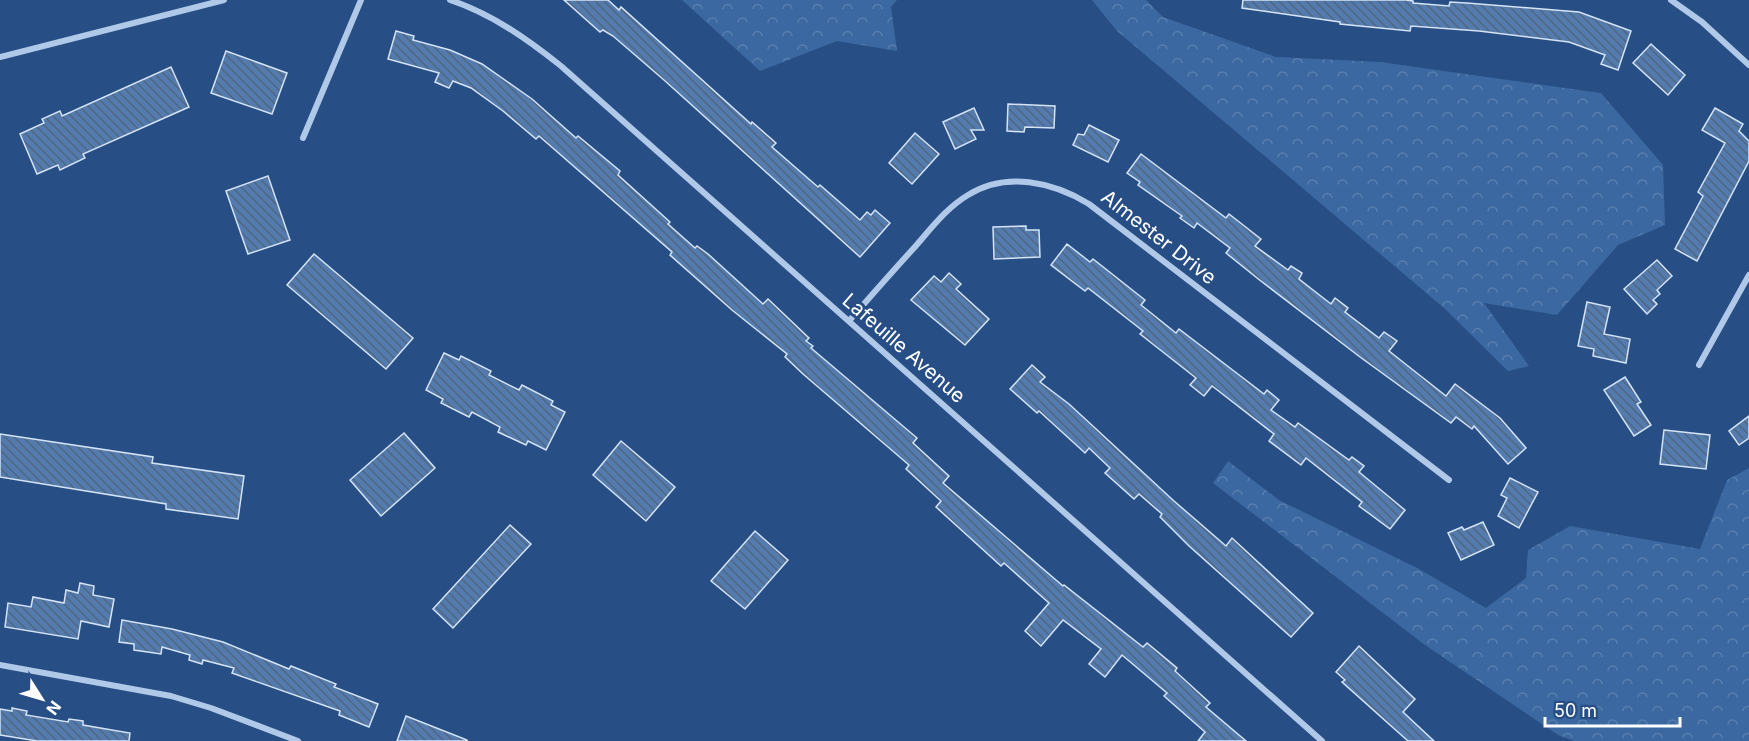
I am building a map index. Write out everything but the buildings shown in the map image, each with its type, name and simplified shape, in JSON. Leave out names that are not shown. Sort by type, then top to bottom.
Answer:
[{"type":"street","points":[[0,57],[224,0]]},
{"type":"street","points":[[303,138],[361,0]]},
{"type":"street","name":"Lafeuille Avenue","points":[[450,0],[497,20],[527,39],[561,66],[1322,741]]},
{"type":"street","points":[[1671,0],[1702,22],[1749,65]]},
{"type":"street","name":"Almester Drive","points":[[849,321],[947,210],[968,195],[1006,182],[1051,185],[1089,204],[1449,480]]},
{"type":"street","points":[[1699,365],[1749,275]]},
{"type":"street","points":[[0,665],[171,696],[211,708],[298,741]]},
{"type":"green space","points":[[682,0],[897,0],[891,7],[897,51],[837,41],[760,71]]},
{"type":"green space","points":[[1092,0],[1146,0],[1163,17],[1276,57],[1380,62],[1601,93],[1663,165],[1665,225],[1618,245],[1557,315],[1484,303],[1529,366],[1508,371],[1444,308],[1117,31]]},
{"type":"green space","points":[[1228,461],[1279,500],[1419,569],[1486,608],[1526,578],[1528,550],[1570,526],[1700,549],[1727,480],[1749,468],[1749,741],[1574,741],[1558,735],[1425,645],[1213,483]]}]
